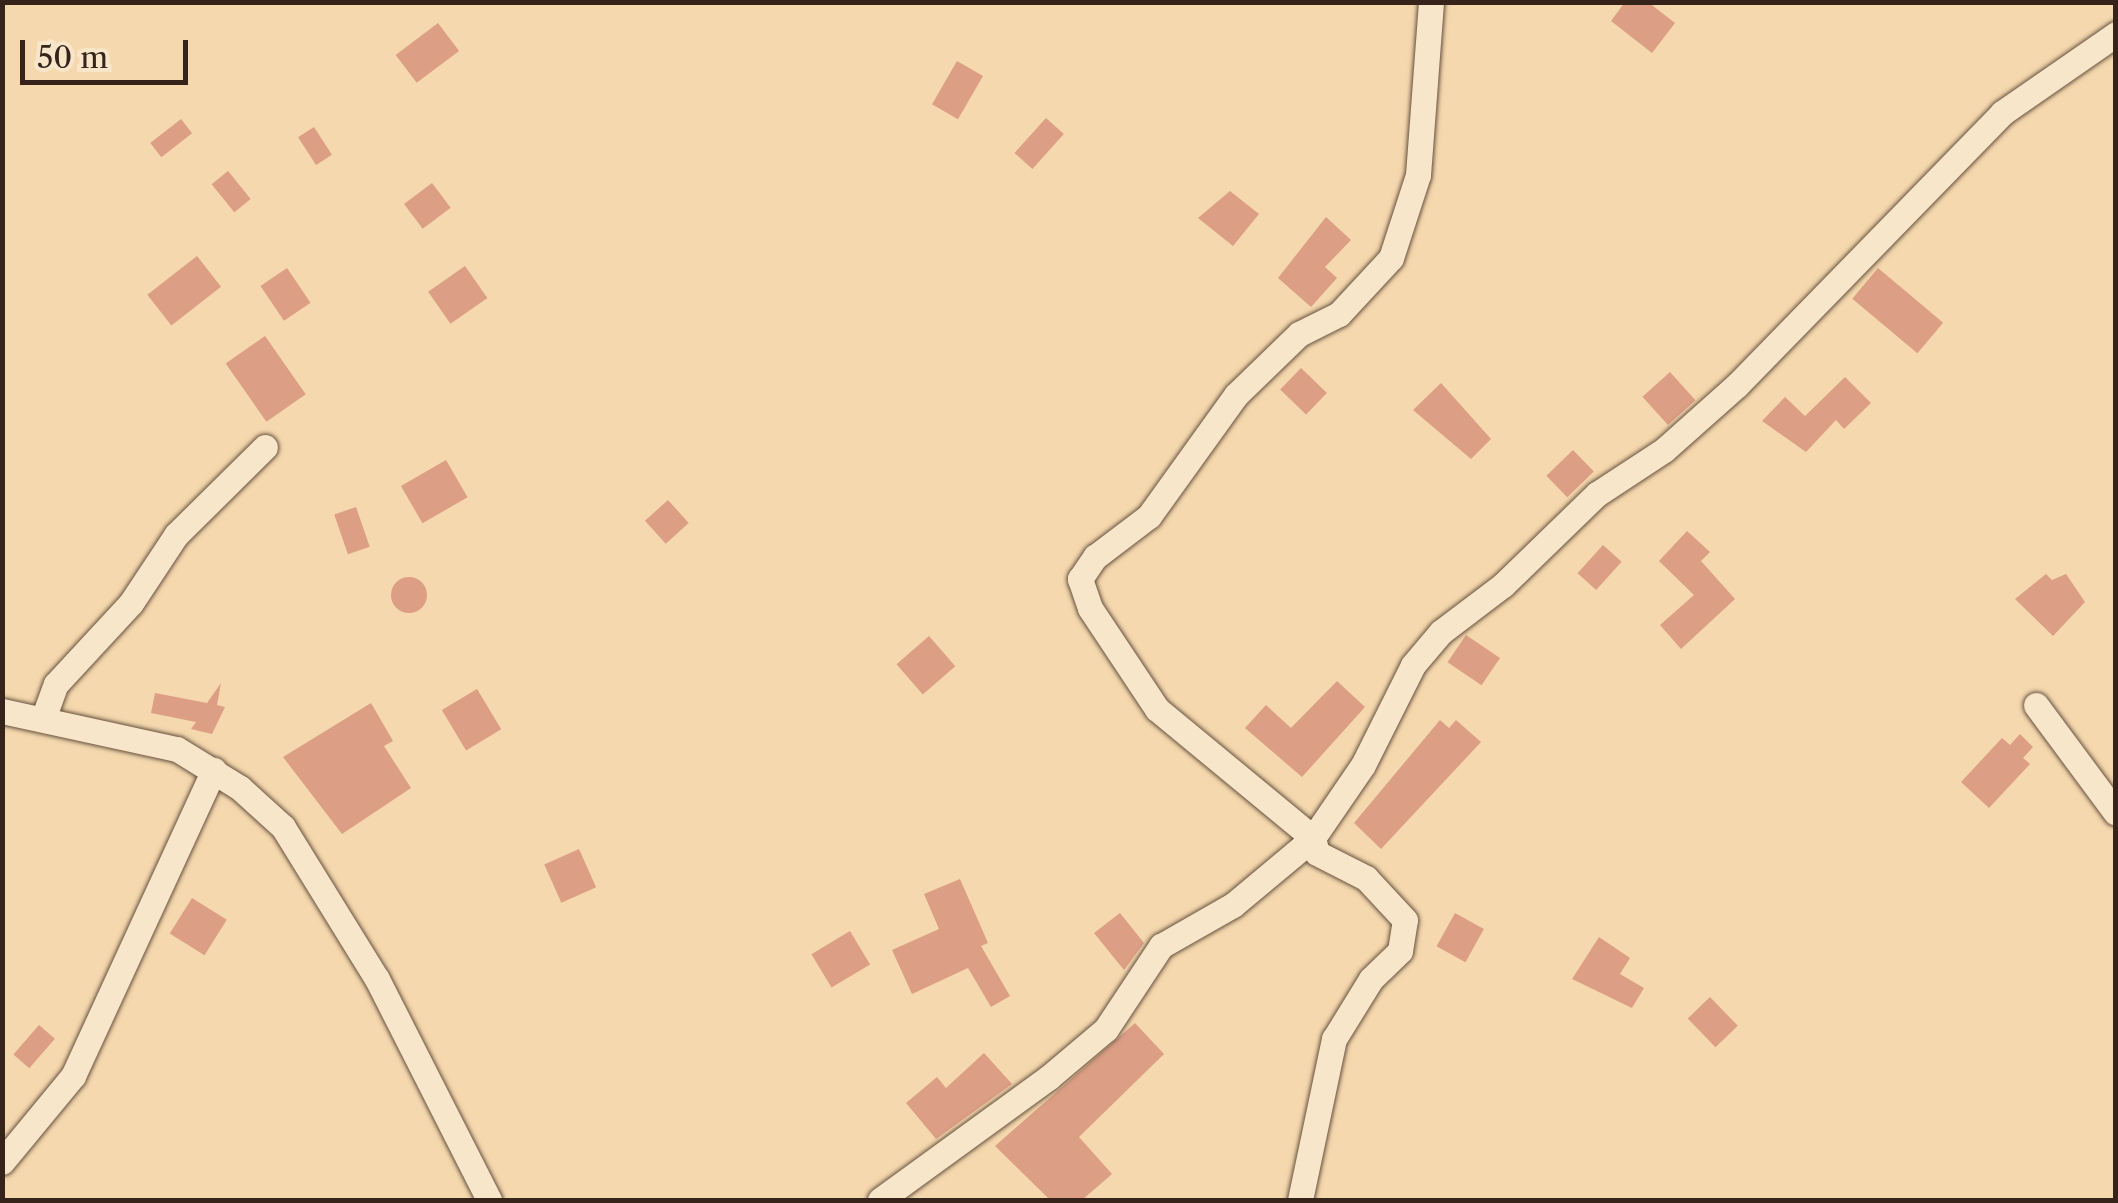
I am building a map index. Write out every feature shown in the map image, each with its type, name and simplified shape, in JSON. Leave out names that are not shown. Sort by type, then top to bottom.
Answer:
[{"type":"street","points":[[1300,1200],[1334,1040],[1407,940],[1399,912],[1366,878],[1316,853],[1313,838],[1157,709],[1090,608],[1080,579],[1095,557],[1149,516],[1236,395],[1299,334],[1339,314],[1397,248],[1418,174],[1431,2]]},
{"type":"street","points":[[880,1200],[1048,1078],[1106,1029],[1162,946],[1234,905],[1313,838],[1363,765],[1413,665],[1441,632],[1503,585],[1597,494],[1664,450],[1737,385],[2002,113],[2116,34]]},
{"type":"street","points":[[43,719],[56,684],[131,603],[176,535],[265,448]]},
{"type":"street","points":[[2036,706],[2116,813]]},
{"type":"street","points":[[2,711],[176,750],[214,770],[282,827],[306,858],[489,1200]]},
{"type":"street","points":[[2,1162],[74,1076],[214,770]]},
{"type":"building","points":[[1625,2],[1648,2],[1675,23],[1652,53],[1611,21]]},
{"type":"building","points":[[438,23],[459,51],[417,83],[396,55]]},
{"type":"building","points":[[957,61],[983,76],[958,119],[932,104]]},
{"type":"building","points":[[1046,118],[1064,134],[1032,169],[1015,153]]},
{"type":"building","points":[[181,119],[192,133],[161,157],[150,143]]},
{"type":"building","points":[[314,127],[332,155],[316,165],[298,137]]},
{"type":"building","points":[[228,171],[251,199],[234,212],[212,184]]},
{"type":"building","points":[[432,183],[451,208],[423,229],[404,204]]},
{"type":"building","points":[[1230,191],[1259,214],[1233,246],[1198,218]]},
{"type":"building","points":[[1326,217],[1351,240],[1325,267],[1337,278],[1311,307],[1278,278]]},
{"type":"building","points":[[197,256],[221,287],[171,326],[147,295]]},
{"type":"building","points":[[465,266],[487,298],[451,324],[428,292]]},
{"type":"building","points":[[287,268],[310,303],[284,321],[260,286]]},
{"type":"building","points":[[1878,268],[1943,323],[1917,353],[1852,299]]},
{"type":"building","points":[[265,336],[306,394],[266,422],[226,364]]},
{"type":"building","points":[[1301,368],[1327,393],[1306,415],[1280,390]]},
{"type":"building","points":[[1670,372],[1695,400],[1668,425],[1643,397]]},
{"type":"building","points":[[1845,377],[1871,403],[1844,429],[1836,420],[1806,452],[1762,421],[1785,397],[1805,416]]},
{"type":"building","points":[[1441,383],[1491,439],[1471,459],[1413,410]]},
{"type":"building","points":[[1573,450],[1594,472],[1567,497],[1546,476]]},
{"type":"building","points":[[446,460],[468,497],[422,523],[401,486]]},
{"type":"building","points":[[668,500],[689,523],[666,544],[645,521]]},
{"type":"building","points":[[356,507],[370,547],[348,554],[334,514]]},
{"type":"building","points":[[1687,531],[1710,552],[1701,561],[1735,599],[1681,649],[1660,625],[1694,595],[1659,561]]},
{"type":"building","points":[[1603,545],[1622,562],[1596,590],[1578,573]]},
{"type":"building","points":[[2046,574],[2052,580],[2066,574],[2085,602],[2053,636],[2015,599]]},
{"type":"building","points":[[409,577],[422,582],[427,595],[422,608],[409,613],[396,608],[391,595],[396,582]]},
{"type":"building","points":[[1466,635],[1500,658],[1482,685],[1448,662]]},
{"type":"building","points":[[929,636],[955,666],[923,694],[897,664]]},
{"type":"building","points":[[1337,681],[1365,707],[1302,777],[1245,728],[1266,705],[1291,728]]},
{"type":"building","points":[[221,683],[217,705],[225,707],[212,734],[191,729],[196,722],[151,713],[155,693],[207,703]]},
{"type":"building","points":[[477,689],[501,729],[466,750],[442,710]]},
{"type":"building","points":[[371,703],[393,741],[384,746],[411,788],[342,834],[283,757]]},
{"type":"building","points":[[1440,720],[1449,728],[1456,720],[1481,742],[1381,849],[1354,823]]},
{"type":"building","points":[[2020,734],[2033,747],[2023,758],[2030,764],[1989,808],[1961,782],[2002,738],[2010,745]]},
{"type":"building","points":[[579,849],[596,887],[561,903],[544,864]]},
{"type":"building","points":[[960,879],[988,943],[981,946],[1010,996],[991,1007],[968,968],[912,994],[892,950],[939,929],[924,894]]},
{"type":"building","points":[[192,898],[227,920],[205,955],[170,934]]},
{"type":"building","points":[[1120,913],[1144,943],[1124,970],[1094,933]]},
{"type":"building","points":[[1455,913],[1484,929],[1465,962],[1437,946]]},
{"type":"building","points":[[850,931],[870,964],[832,988],[811,954]]},
{"type":"building","points":[[1599,937],[1630,958],[1620,974],[1644,988],[1632,1008],[1572,979]]},
{"type":"building","points":[[1710,997],[1738,1026],[1715,1047],[1688,1019]]},
{"type":"building","points":[[1135,1023],[1164,1054],[1079,1137],[1112,1174],[1082,1200],[1050,1200],[995,1146]]},
{"type":"building","points":[[39,1025],[55,1039],[29,1068],[13,1054]]},
{"type":"building","points":[[984,1053],[1012,1084],[936,1139],[906,1103],[937,1077],[946,1088]]}]
